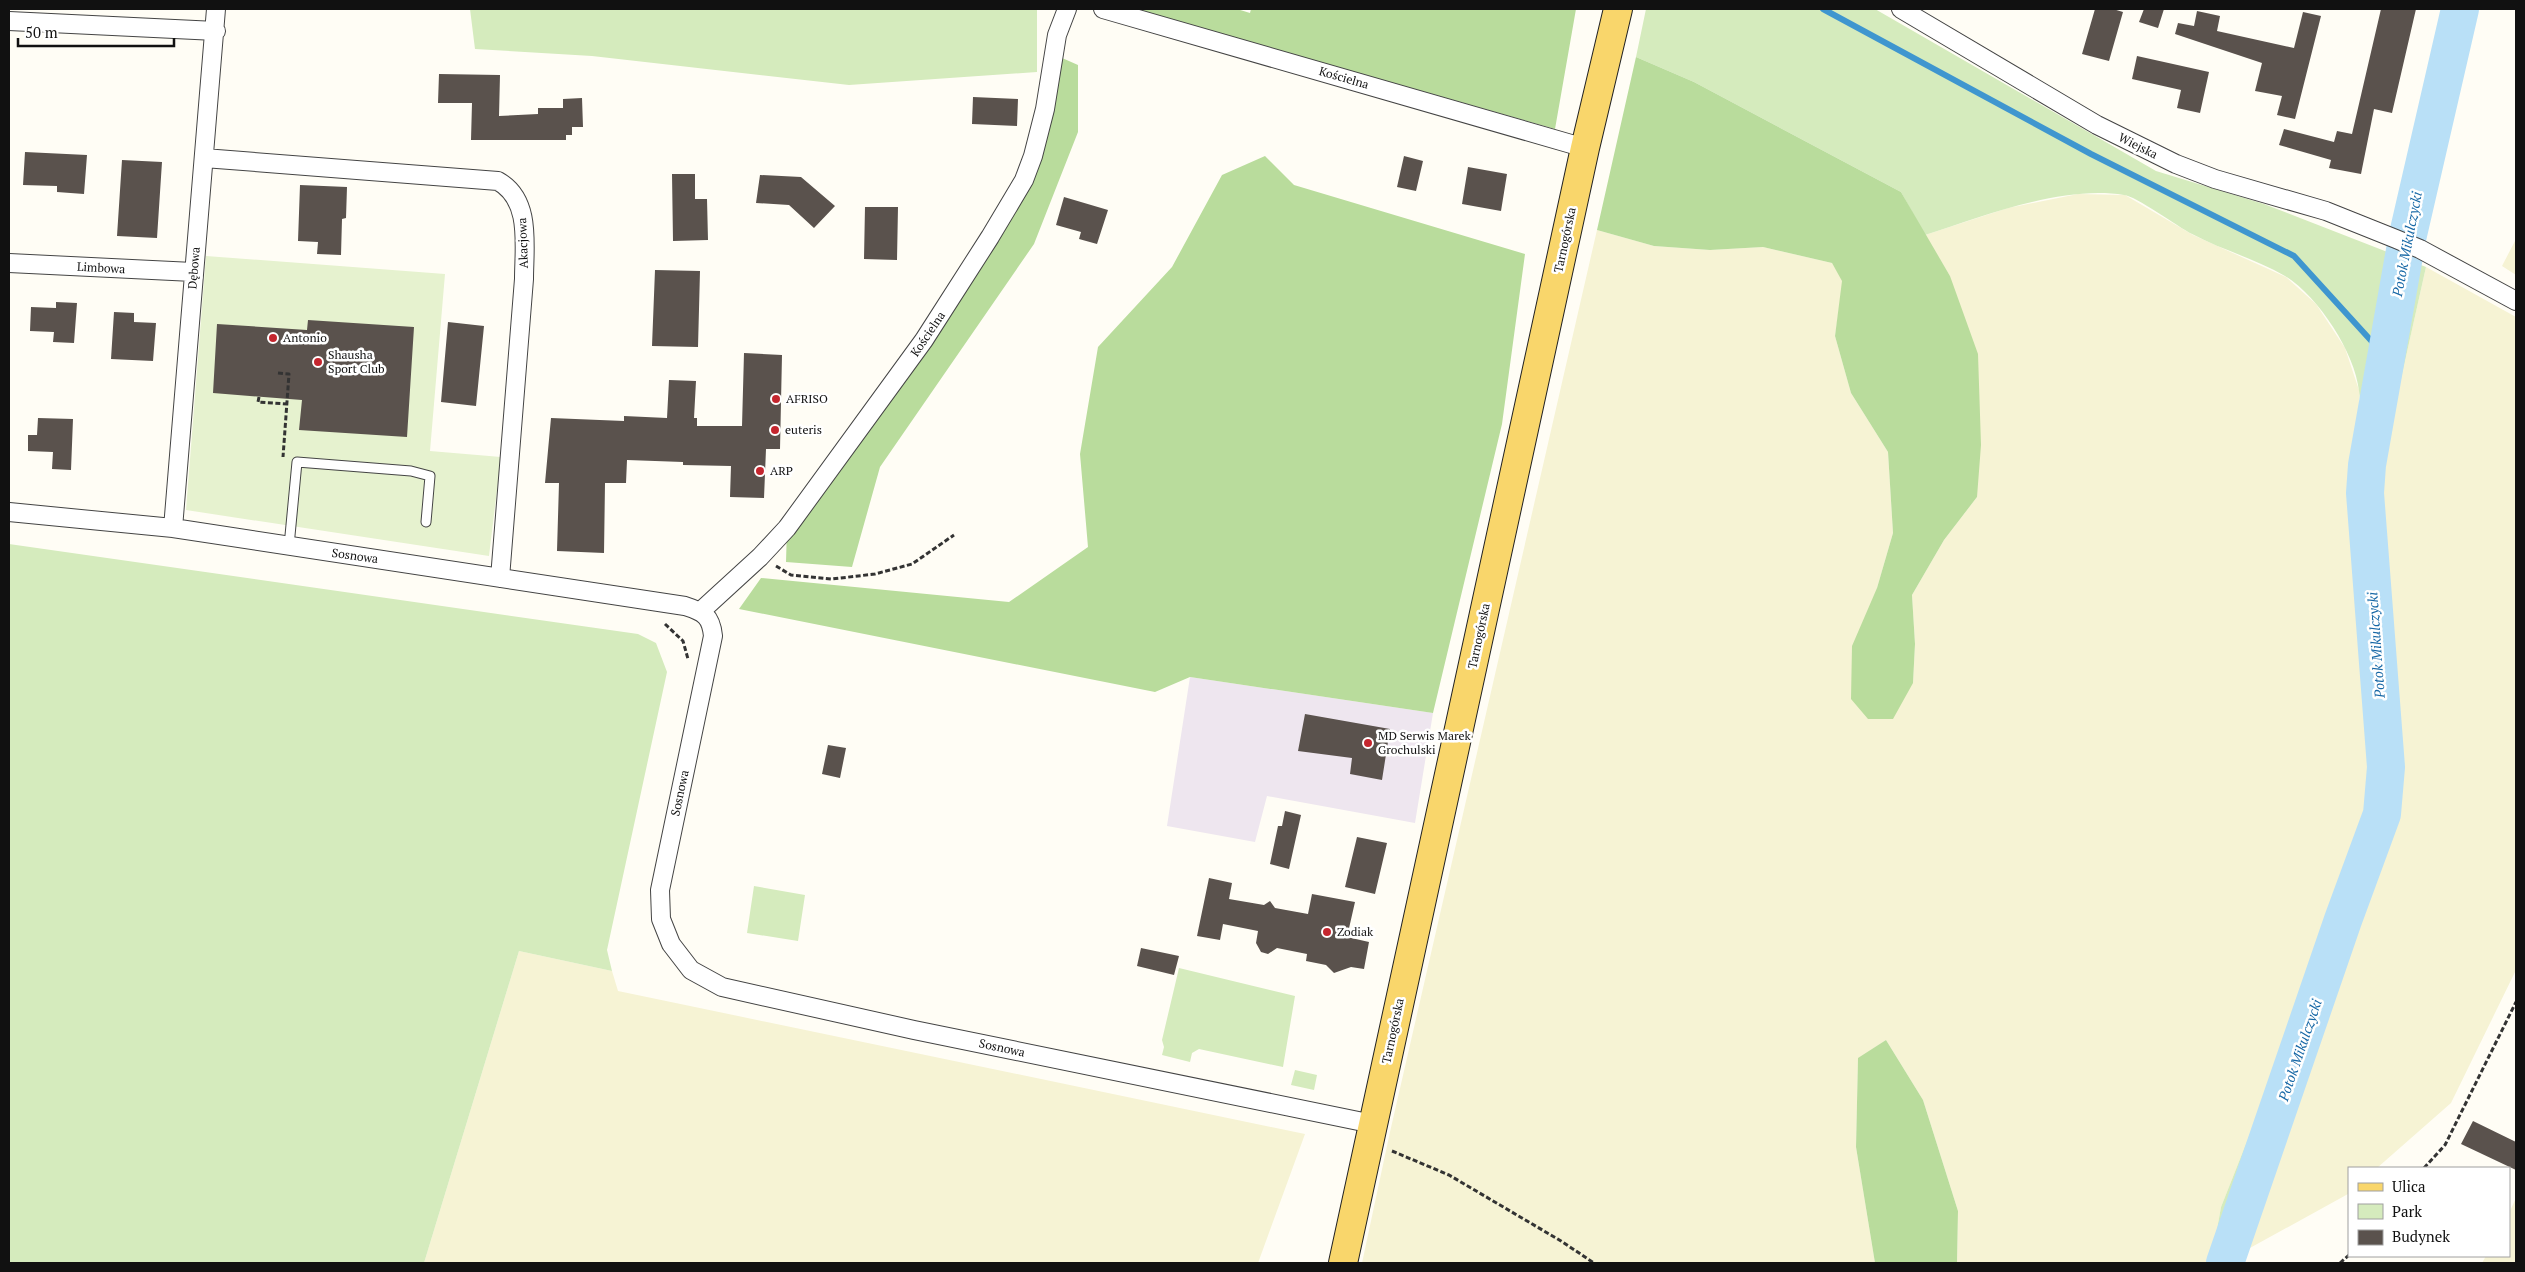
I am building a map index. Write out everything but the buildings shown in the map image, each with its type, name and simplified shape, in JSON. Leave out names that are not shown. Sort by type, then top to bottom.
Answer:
[{"type":"main road","name":"Tarnogórska","points":[[1343,1263],[1585,148],[1618,9]]},
{"type":"street","name":"Dębowa","points":[[173,528],[193,272],[216,31],[216,9]]},
{"type":"street","name":"Kościelna","points":[[701,611],[760,557],[787,528],[924,340],[1024,180],[1033,156],[1044,109],[1057,35],[1067,9]]},
{"type":"street","name":"Kościelna","points":[[1103,9],[1585,148]]},
{"type":"street","name":"Wiejska","points":[[1901,9],[2097,125],[2176,164],[2215,179],[2326,211],[2396,239],[2420,249],[2516,301]]},
{"type":"street","points":[[9,21],[216,31]]},
{"type":"street","name":"Akacjowa","points":[[204,158],[498,181],[508,187],[513,193],[522,215],[524,279],[500,578]]},
{"type":"street","name":"Limbowa","points":[[9,263],[193,272]]},
{"type":"street","name":"Sosnowa","points":[[9,512],[173,528],[685,606],[701,611],[712,623],[713,636],[660,890],[661,919],[671,944],[691,970],[722,987],[1371,1133]]},
{"type":"lane","points":[[289,546],[297,462],[411,471],[430,476],[426,522]]},
{"type":"path","points":[[278,373],[289,374],[283,461],[297,462]]},
{"type":"path","points":[[259,397],[258,402],[287,404]]},
{"type":"path","points":[[760,557],[791,575],[832,579],[875,574],[912,564],[954,535]]},
{"type":"path","points":[[657,621],[666,624],[683,641],[689,665]]},
{"type":"path","points":[[2425,1167],[2445,1145],[2516,1002]]},
{"type":"path","points":[[1371,1133],[1449,1175],[1560,1240],[1594,1263]]},
{"type":"shaded area","points":[[2078,194],[2125,195],[2193,235],[2286,277],[2316,304],[2345,348],[2359,390],[2360,434],[2350,469],[2370,711],[2367,822],[2280,1058],[2221,1207],[2211,1263],[1957,1263],[1958,1211],[1923,1100],[1886,1040],[1858,1059],[1856,1147],[1875,1263],[1362,1263],[1390,1132],[1597,230],[1654,246],[1710,250],[1763,247],[1832,263],[1843,281],[1835,336],[1851,393],[1888,452],[1893,533],[1877,588],[1913,683],[1915,644],[1912,595],[1944,540],[1977,497],[1950,276],[1925,235],[2008,208]]},
{"type":"shaded area","points":[[2516,239],[2516,275],[2502,266]]},
{"type":"shaded area","points":[[2426,267],[2516,317],[2516,970],[2451,1103],[2378,1167],[2348,1167],[2348,1194],[2239,1254],[2398,811],[2401,754],[2380,473]]},
{"type":"shaded area","points":[[1190,677],[1433,713],[1415,823],[1267,796],[1255,842],[1167,826]]},
{"type":"shaded area","points":[[519,951],[612,971],[618,991],[1305,1134],[1258,1263],[424,1263]]},
{"type":"shaded area","points":[[2516,1198],[2516,1263],[2482,1263],[2485,1257],[2510,1257],[2510,1211]]},
{"type":"green space","points":[[470,9],[1037,9],[1037,72],[849,85],[592,56],[475,49]]},
{"type":"green space","points":[[1122,9],[1237,9],[1250,13],[1251,9],[1576,9],[1555,129],[1292,54]]},
{"type":"green space","points":[[1646,9],[1875,9],[2156,171],[2264,204],[2426,267],[2380,473],[2401,754],[2398,811],[2239,1254],[2240,1263],[2211,1263],[2221,1207],[2280,1058],[2367,822],[2370,711],[2350,469],[2359,430],[2360,401],[2356,376],[2343,343],[2322,311],[2310,297],[2285,276],[2192,234],[2138,201],[2124,195],[2100,193],[2075,194],[2049,198],[1997,211],[1925,235],[1901,192],[1694,82],[1636,57]]},
{"type":"green space","points":[[1053,54],[1078,65],[1078,132],[1034,244],[880,467],[852,567],[786,562],[787,528],[1024,180]]},
{"type":"green space","points":[[1636,57],[1694,82],[1901,192],[1950,276],[1978,354],[1981,445],[1977,497],[1944,540],[1912,595],[1915,644],[1913,683],[1893,719],[1868,719],[1851,699],[1852,646],[1877,588],[1893,533],[1888,452],[1851,393],[1835,336],[1842,281],[1832,263],[1763,247],[1710,250],[1654,246],[1597,230]]},
{"type":"green space","points":[[1265,156],[1294,185],[1525,254],[1502,424],[1433,713],[1190,677],[1155,692],[739,609],[761,578],[1009,602],[1088,547],[1080,454],[1098,347],[1172,267],[1222,175]]},
{"type":"green space","name":"Shausha Sport Club","points":[[206,256],[445,274],[430,451],[501,457],[489,556],[186,510]]},
{"type":"green space","points":[[9,544],[638,634],[656,643],[667,672],[607,950],[612,971],[519,951],[424,1263],[9,1263]]},
{"type":"green space","points":[[754,886],[805,895],[798,941],[747,933]]},
{"type":"green space","points":[[1179,968],[1295,996],[1283,1067],[1199,1049],[1192,1053],[1190,1062],[1162,1055],[1164,1047],[1162,1040]]},
{"type":"green space","points":[[1886,1040],[1923,1100],[1958,1211],[1957,1263],[1875,1263],[1856,1147],[1858,1058]]},
{"type":"green space","points":[[1295,1070],[1317,1075],[1314,1090],[1291,1085]]},
{"type":"waterway","points":[[1823,9],[2091,154],[2294,256],[2386,357]]},
{"type":"waterway","name":"Potok Mikulczycki","points":[[2225,1263],[2343,920],[2382,814],[2386,767],[2365,493],[2367,465],[2407,239],[2460,9]]},
{"type":"place","name":"Antonio","points":[[273,338]]},
{"type":"place","name":"Shausha Sport Club","points":[[318,362]]},
{"type":"place","name":"AFRISO","points":[[776,399]]},
{"type":"place","name":"euteris","points":[[775,430]]},
{"type":"place","name":"ARP","points":[[760,471]]},
{"type":"place","name":"MD Serwis Marek Grochulski","points":[[1368,743]]},
{"type":"place","name":"Zodiak","points":[[1327,932]]}]
